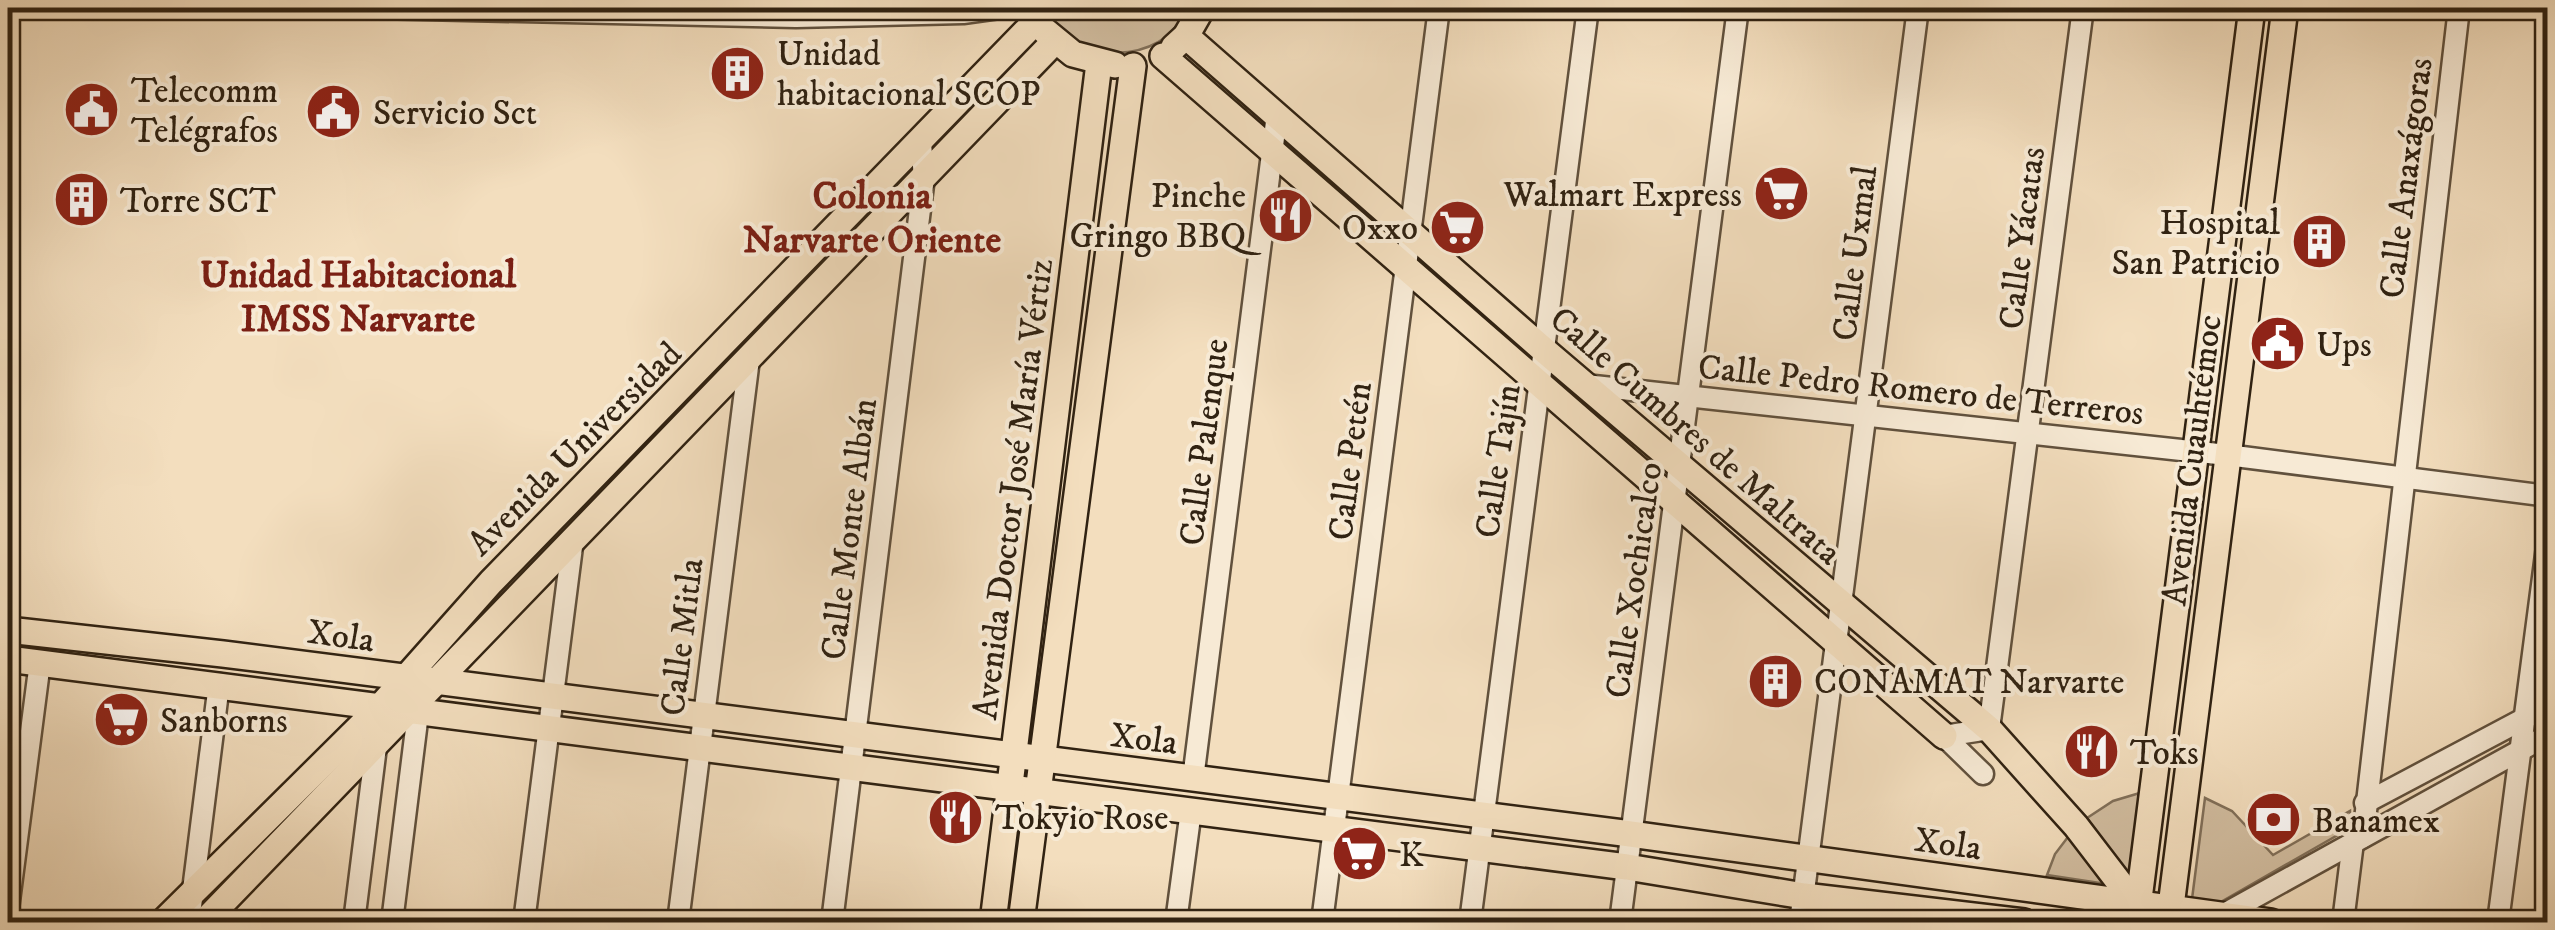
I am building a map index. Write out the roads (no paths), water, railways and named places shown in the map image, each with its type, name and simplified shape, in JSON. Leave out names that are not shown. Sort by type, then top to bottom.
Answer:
[{"type":"main road","points":[[1031,14],[1054,42],[1099,64],[1133,66],[1164,56],[1186,36],[1202,8]]},
{"type":"main road","name":"Avenida Cuauhtémoc","points":[[2138,907],[2252,8]]},
{"type":"main road","name":"Avenida Cuauhtémoc","points":[[2170,916],[2284,8]]},
{"type":"main road","name":"Avenida Universidad","points":[[163,922],[379,708],[491,582],[921,144],[1031,14]]},
{"type":"main road","name":"Calle Cumbres de Maltrata","points":[[1186,36],[1545,352],[1989,729],[2076,826],[2138,907]]},
{"type":"main road","name":"Avenida Universidad","points":[[204,922],[377,742],[413,712],[513,602],[1054,42]]},
{"type":"main road","name":"Calle Cumbres de Maltrata","points":[[1164,56],[1944,736]]},
{"type":"main road","name":"Avenida Doctor José María Vértiz","points":[[1021,922],[1024,788],[1014,758],[1099,64]]},
{"type":"main road","name":"Avenida Doctor José María Vértiz","points":[[993,922],[1024,788],[1041,762],[1133,66]]},
{"type":"main road","points":[[800,267],[818,288]]},
{"type":"main road","points":[[491,582],[513,602]]},
{"type":"main road","name":"Xola","points":[[8,630],[1632,834],[2138,907],[2170,916],[2271,922]]},
{"type":"main road","name":"Xola","points":[[8,658],[1024,788],[1627,867],[1804,896],[2024,922]]},
{"type":"street","points":[[8,8],[34,8]]},
{"type":"street","points":[[375,8],[964,13],[998,8]]},
{"type":"street","name":"Calle Petén","points":[[1322,922],[1438,8]]},
{"type":"street","name":"Calle Tajín","points":[[1470,922],[1588,8]]},
{"type":"street","name":"Calle Xochicalco","points":[[1620,922],[1738,8]]},
{"type":"street","name":"Calle Uxmal","points":[[1800,922],[1918,8]]},
{"type":"street","name":"Calle Yácatas","points":[[1989,729],[2083,8]]},
{"type":"street","name":"Calle Anaxágoras","points":[[2343,922],[2366,803],[2458,8]]},
{"type":"street","name":"Calle Palenque","points":[[1193,779],[1277,114]]},
{"type":"street","name":"Calle Monte Albán","points":[[832,922],[924,177],[921,144]]},
{"type":"street","name":"Calle Mitla","points":[[678,922],[749,359]]},
{"type":"street","name":"Calle Pedro Romero de Terreros","points":[[1585,385],[2227,454],[2548,496]]},
{"type":"street","points":[[2498,922],[2548,539]]},
{"type":"street","points":[[524,922],[573,540]]},
{"type":"street","points":[[8,910],[40,662]]},
{"type":"street","points":[[188,922],[219,684]]},
{"type":"street","points":[[2366,803],[2548,706]]},
{"type":"street","points":[[354,922],[379,708]]},
{"type":"street","points":[[392,922],[413,712]]},
{"type":"street","points":[[1944,736],[1989,729]]},
{"type":"street","points":[[2213,919],[2548,734]]},
{"type":"street","name":"Calle Cumbres de Maltrata","points":[[1944,736],[1983,774]]},
{"type":"street","points":[[1176,922],[1191,810]]},
{"type":"place","name":"Unidad habitacional SCOP","points":[[738,73]]},
{"type":"place","name":"Telecomm Telégrafos","points":[[92,110]]},
{"type":"place","name":"Servicio Sct","points":[[334,112]]},
{"type":"place","name":"Walmart Express","points":[[1781,194]]},
{"type":"place","name":"Torre SCT","points":[[81,200]]},
{"type":"place","name":"Pinche Gringo BBQ","points":[[1285,215]]},
{"type":"place","name":"Oxxo","points":[[1457,227]]},
{"type":"place","name":"Hospital San Patricio","points":[[2319,242]]},
{"type":"place","name":"Ups","points":[[2277,344]]},
{"type":"place","name":"CONAMAT Narvarte","points":[[1775,681]]},
{"type":"place","name":"Sanborns","points":[[121,720]]},
{"type":"place","name":"Toks","points":[[2091,752]]},
{"type":"place","name":"Tokyio Rose","points":[[956,817]]},
{"type":"place","name":"Banamex","points":[[2273,820]]},
{"type":"place","name":"K","points":[[1360,854]]},
{"type":"district","name":"Colonia Narvarte Oriente","points":[[872,217]]},
{"type":"district","name":"Unidad Habitacional IMSS Narvarte","points":[[358,296]]}]
